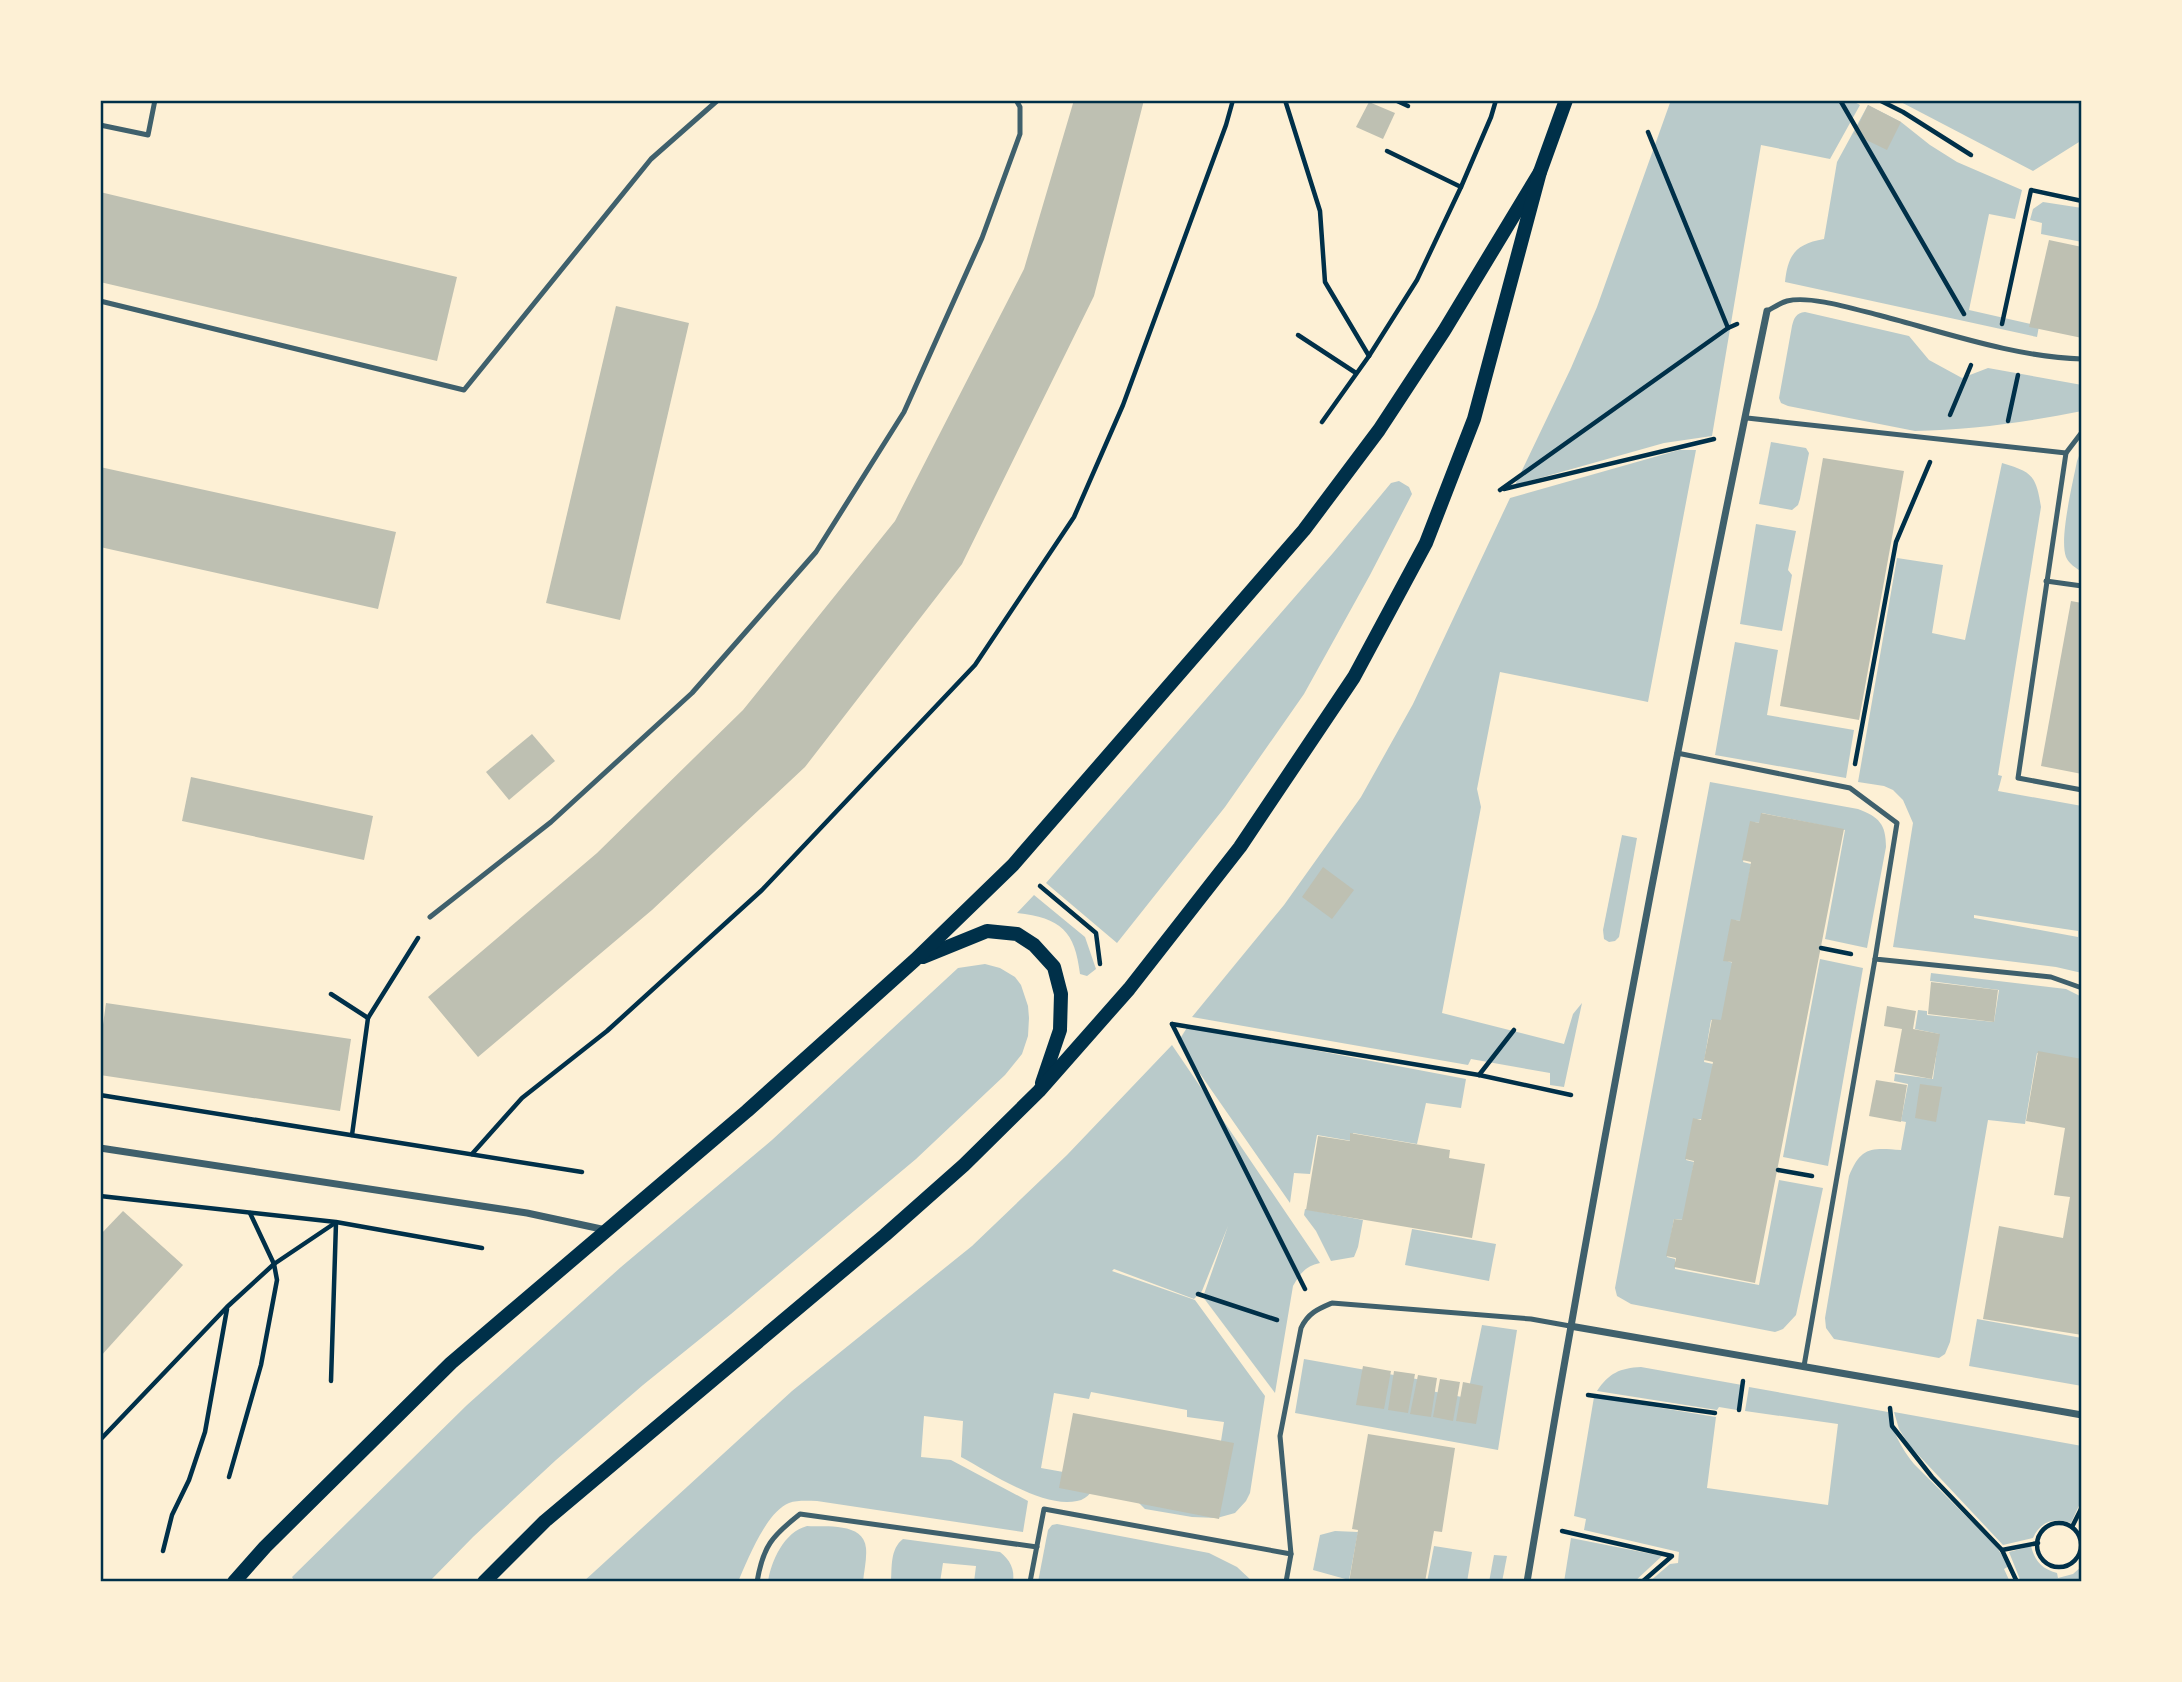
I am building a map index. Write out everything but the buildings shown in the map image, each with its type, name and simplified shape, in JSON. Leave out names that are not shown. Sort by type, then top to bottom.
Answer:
[{"type":"main road","points":[[484,1582],[545,1521],[886,1236],[964,1165],[1039,1091],[1129,989],[1240,847],[1361,665],[1426,543],[1475,419],[1540,172],[1566,100]]},
{"type":"main road","points":[[234,1582],[265,1547],[451,1363],[747,1111],[915,960],[1013,865],[1304,530],[1379,430],[1444,331],[1540,172]]},
{"type":"main road","points":[[915,960],[987,931],[1017,934],[1034,945],[1054,967],[1061,994],[1060,1030],[1039,1091]]},
{"type":"street","points":[[1527,1582],[1570,1326],[1676,753],[1767,311]]},
{"type":"street","points":[[100,1148],[527,1213],[606,1230]]},
{"type":"street","points":[[1570,1326],[2082,1415]]},
{"type":"lane","points":[[100,125],[148,135],[155,100]]},
{"type":"lane","points":[[100,300],[464,390],[651,159],[718,100]]},
{"type":"lane","points":[[430,917],[551,822],[692,693],[816,552],[904,412],[982,239],[1020,134],[1020,107],[1016,100]]},
{"type":"lane","points":[[1767,311],[1787,301],[1811,301],[1997,346],[2055,358],[2082,359]]},
{"type":"lane","points":[[1746,418],[2066,453]]},
{"type":"lane","points":[[2082,432],[2066,453],[2018,778],[2082,790]]},
{"type":"lane","points":[[2046,581],[2082,586]]},
{"type":"lane","points":[[1676,753],[1850,788],[1898,823],[1804,1366]]},
{"type":"lane","points":[[1875,959],[2051,977],[2082,988]]},
{"type":"lane","points":[[1286,1582],[1291,1554],[1280,1436],[1301,1328],[1306,1318],[1332,1303],[1531,1319],[1570,1326]]},
{"type":"lane","points":[[1030,1582],[1045,1509],[1291,1554]]},
{"type":"lane","points":[[757,1582],[761,1560],[777,1532],[800,1514],[1037,1547]]},
{"type":"path","points":[[472,1154],[522,1098],[607,1031],[762,890],[975,665],[1074,517],[1123,405],[1233,100]]},
{"type":"path","points":[[1285,100],[1320,211],[1325,282],[1369,356]]},
{"type":"path","points":[[1395,100],[1408,106]]},
{"type":"path","points":[[1322,422],[1369,356],[1417,279],[1461,187],[1496,100]]},
{"type":"path","points":[[1840,100],[1981,342],[1896,542],[1857,754]]},
{"type":"path","points":[[1879,100],[1971,155]]},
{"type":"path","points":[[1648,132],[1728,328],[1500,490],[1704,442]]},
{"type":"path","points":[[1387,151],[1461,187]]},
{"type":"path","points":[[1997,346],[2031,190],[2082,201]]},
{"type":"path","points":[[1298,335],[1356,373]]},
{"type":"path","points":[[2003,446],[2023,351]]},
{"type":"path","points":[[1040,886],[1096,933],[1100,964]]},
{"type":"path","points":[[352,1135],[368,1018],[430,917]]},
{"type":"path","points":[[331,994],[368,1018]]},
{"type":"path","points":[[1316,1310],[1172,1024],[1479,1075],[1571,1095]]},
{"type":"path","points":[[1479,1075],[1514,1030]]},
{"type":"path","points":[[100,1095],[582,1172]]},
{"type":"path","points":[[1778,1170],[1837,1180]]},
{"type":"path","points":[[100,1196],[336,1222],[482,1248]]},
{"type":"path","points":[[229,1477],[261,1365],[277,1280],[274,1264],[250,1212]]},
{"type":"path","points":[[100,1440],[227,1307],[274,1264],[336,1222]]},
{"type":"path","points":[[331,1381],[336,1222]]},
{"type":"path","points":[[1198,1294],[1301,1328]]},
{"type":"path","points":[[163,1551],[172,1515],[189,1480],[205,1432],[227,1307]]},
{"type":"path","points":[[1739,1410],[1743,1380]]},
{"type":"path","points":[[1588,1395],[1715,1413]]},
{"type":"path","points":[[1890,1403],[1892,1426],[1931,1477],[2002,1550],[2017,1582]]},
{"type":"path","points":[[2072,1527],[2082,1507]]},
{"type":"path","points":[[2062,1523],[2072,1527],[2080,1536],[2081,1548],[2077,1559],[2068,1566],[2057,1567],[2046,1563],[2039,1554],[2038,1543],[2042,1532],[2051,1525],[2062,1523]]},
{"type":"path","points":[[1562,1531],[1672,1556],[1642,1582]]},
{"type":"path","points":[[2002,1550],[2038,1543]]},
{"type":"shaded area","points":[[1671,100],[1851,100],[1860,105],[1830,159],[1761,145],[1712,436],[1664,443],[1515,485],[1597,307]]},
{"type":"shaded area","points":[[1897,100],[2082,100],[2082,143],[2079,142],[2033,171]]},
{"type":"shaded area","points":[[1868,105],[1901,122],[1957,162],[2022,190],[2015,219],[1989,214],[1969,310],[2039,326],[2037,337],[1785,282],[1788,264],[1795,252],[1800,247],[1824,239],[1837,162]]},
{"type":"shaded area","points":[[2043,202],[2082,208],[2082,242],[2041,234],[2042,223],[2030,220],[2033,209]]},
{"type":"shaded area","points":[[1805,312],[1909,336],[1929,360],[1962,378],[1988,368],[2082,385],[2082,411],[1999,425],[1915,431],[1788,406],[1781,403],[1779,398],[1792,326],[1796,316]]},
{"type":"shaded area","points":[[1771,442],[1806,448],[1809,453],[1800,499],[1792,510],[1759,504]]},
{"type":"shaded area","points":[[2082,448],[2082,572],[2066,557],[2064,537],[2067,510]]},
{"type":"shaded area","points":[[1679,450],[1696,450],[1648,702],[1500,672],[1477,789],[1481,807],[1442,1013],[1564,1044],[1573,1014],[1582,1003],[1564,1087],[1550,1085],[1550,1073],[1471,1059],[1468,1065],[1192,1017],[1284,905],[1361,797],[1413,704],[1510,498]]},
{"type":"shaded area","points":[[2002,463],[2031,476],[2041,507],[1998,775],[2002,776],[1998,791],[2082,806],[2082,973],[2056,967],[1893,947],[1913,823],[1903,800],[1893,790],[1858,782],[1897,558],[1943,565],[1932,633],[1965,640]],"holes":[[[1974,915],[2078,931],[2078,937],[1974,918]]]},
{"type":"shaded area","points":[[1399,481],[1409,487],[1412,494],[1304,694],[1225,807],[1117,943],[1046,883],[1391,483]]},
{"type":"shaded area","points":[[1756,524],[1796,531],[1788,570],[1792,575],[1782,631],[1740,624]]},
{"type":"shaded area","points":[[1735,642],[1778,650],[1767,715],[1854,730],[1846,778],[1715,755]]},
{"type":"shaded area","points":[[1710,782],[1858,809],[1880,822],[1886,839],[1867,948],[1825,939],[1845,830],[1762,813],[1760,823],[1752,822],[1743,862],[1751,864],[1741,921],[1732,920],[1725,960],[1733,963],[1722,1021],[1711,1020],[1704,1062],[1713,1064],[1704,1119],[1694,1119],[1686,1160],[1694,1162],[1684,1220],[1674,1219],[1667,1257],[1675,1259],[1675,1269],[1759,1285],[1779,1180],[1823,1188],[1796,1315],[1783,1329],[1775,1332],[1631,1304],[1617,1296],[1615,1288]]},
{"type":"shaded area","points":[[1622,835],[1637,838],[1619,937],[1609,942],[1604,939],[1603,930]]},
{"type":"shaded area","points":[[1034,895],[1085,937],[1096,969],[1087,976],[1080,974],[1074,947],[1063,929],[1045,919],[1017,913]]},
{"type":"shaded area","points":[[1820,959],[1863,968],[1828,1166],[1783,1157]]},
{"type":"shaded area","points":[[985,964],[1000,968],[1015,977],[1021,985],[1029,1018],[1028,1036],[1022,1054],[1005,1075],[916,1159],[556,1460],[429,1582],[295,1582],[292,1577],[467,1405],[621,1267],[772,1140],[958,968]]},
{"type":"shaded area","points":[[1931,973],[2066,989],[2082,997],[2082,1061],[2037,1053],[2025,1124],[1988,1120],[1950,1342],[1945,1354],[1939,1358],[1834,1339],[1826,1328],[1825,1318],[1849,1176],[1853,1166],[1863,1154],[1875,1149],[1901,1150],[1906,1122],[1901,1121],[1908,1084],[1894,1081],[1895,1074],[1933,1079],[1939,1034],[1915,1029],[1918,1010],[1927,1011],[1927,1015],[1994,1022],[1999,990],[1930,981]]},
{"type":"shaded area","points":[[1188,1026],[1466,1079],[1461,1108],[1426,1103],[1417,1144],[1353,1133],[1352,1141],[1317,1135],[1310,1174],[1294,1173],[1290,1203],[1178,1042]]},
{"type":"shaded area","points":[[1172,1045],[1320,1263],[1304,1271],[1293,1286],[1275,1393],[1203,1297],[1228,1226],[1202,1291],[1194,1299],[1114,1269],[1112,1271],[1195,1300],[1265,1396],[1250,1493],[1235,1513],[1217,1518],[1192,1517],[1145,1509],[1139,1503],[1212,1498],[1224,1422],[1187,1417],[1187,1410],[1091,1392],[1089,1399],[1054,1393],[1041,1468],[1097,1478],[1090,1493],[1077,1501],[1049,1500],[1033,1495],[986,1471],[961,1457],[963,1421],[924,1416],[921,1457],[951,1460],[1028,1501],[1023,1532],[817,1501],[795,1501],[781,1508],[765,1526],[738,1582],[583,1582],[792,1391],[972,1246],[1067,1155]]},
{"type":"shaded area","points":[[1305,1209],[1363,1220],[1354,1257],[1331,1261],[1316,1231],[1304,1215]]},
{"type":"shaded area","points":[[1412,1229],[1496,1244],[1489,1281],[1405,1265]]},
{"type":"shaded area","points":[[1977,1319],[2082,1338],[2082,1386],[1969,1366]]},
{"type":"shaded area","points":[[1482,1325],[1517,1330],[1498,1450],[1295,1413],[1304,1359],[1422,1380],[1421,1389],[1467,1398]]},
{"type":"shaded area","points":[[1641,1367],[1742,1385],[1737,1410],[1719,1407],[1717,1410],[1597,1391],[1616,1373]]},
{"type":"shaded area","points":[[1749,1387],[1888,1412],[1898,1440],[1914,1464],[1996,1546],[2009,1566],[2004,1569],[2010,1582],[1649,1582],[1670,1564],[1678,1563],[1679,1552],[1584,1530],[1586,1519],[1574,1516],[1594,1397],[1716,1417],[1707,1488],[1828,1505],[1838,1424],[1745,1411]]},
{"type":"shaded area","points":[[1894,1412],[2082,1446],[2082,1499],[2071,1523],[2048,1522],[2039,1528],[2033,1538],[2003,1545],[1909,1445],[1899,1429]]},
{"type":"shaded area","points":[[1057,1524],[1209,1553],[1237,1567],[1253,1582],[1038,1582],[1048,1530]]},
{"type":"shaded area","points":[[807,1526],[851,1530],[864,1540],[866,1561],[863,1582],[768,1582],[780,1548],[792,1534]]},
{"type":"shaded area","points":[[1335,1531],[1358,1532],[1349,1580],[1313,1570],[1320,1535]]},
{"type":"shaded area","points":[[1571,1538],[1662,1556],[1634,1582],[1564,1582]]},
{"type":"shaded area","points":[[903,1539],[1000,1552],[1011,1565],[1013,1582],[974,1582],[976,1566],[943,1563],[940,1582],[891,1582],[894,1553]]},
{"type":"shaded area","points":[[1434,1546],[1472,1552],[1467,1582],[1427,1582]]},
{"type":"shaded area","points":[[2031,1546],[2040,1564],[2057,1573],[2058,1578],[2073,1574],[2082,1566],[2082,1582],[2021,1582],[2009,1552]]},
{"type":"shaded area","points":[[1494,1555],[1507,1556],[1502,1582],[1489,1582]]}]
